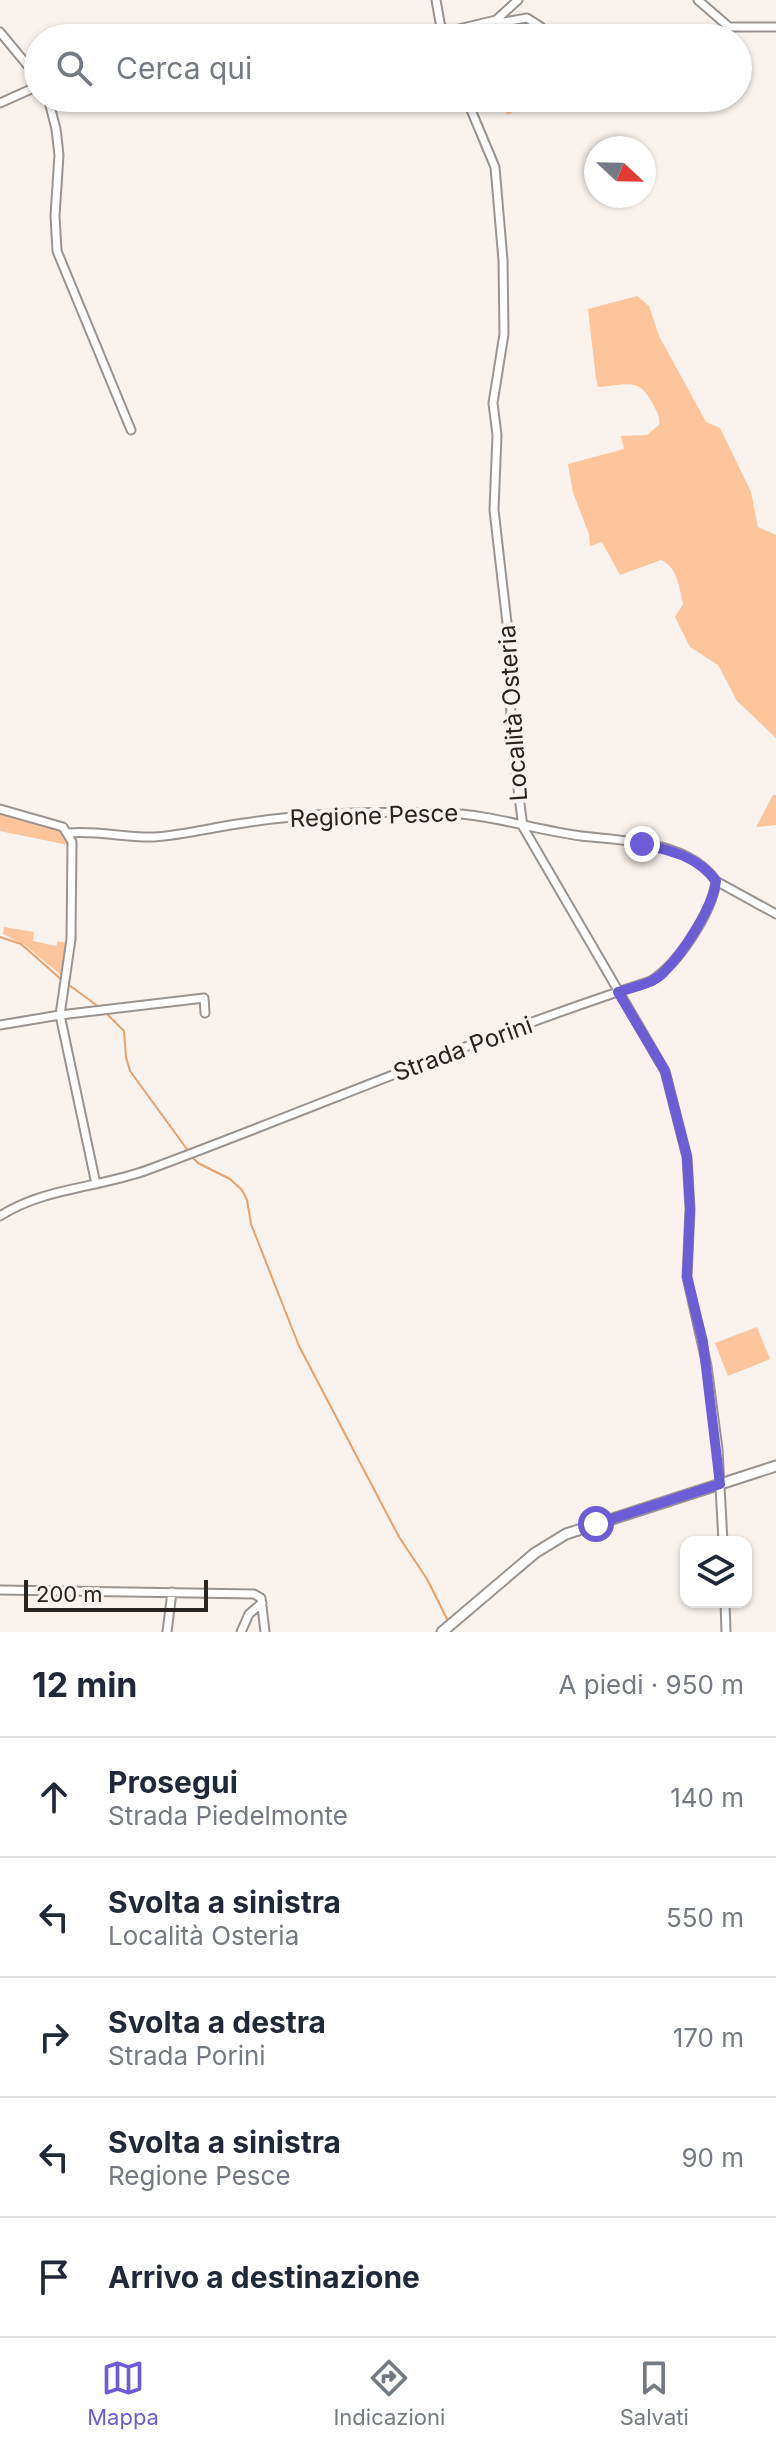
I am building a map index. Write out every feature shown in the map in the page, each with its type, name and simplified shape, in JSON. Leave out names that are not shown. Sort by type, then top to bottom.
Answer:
[{"type":"street","points":[[436,0],[441,24]]},
{"type":"street","points":[[481,24],[496,20],[518,0]]},
{"type":"street","points":[[698,0],[726,24]]},
{"type":"street","points":[[496,20],[504,22],[527,18],[536,24]]},
{"type":"street","points":[[752,27],[776,27]]},
{"type":"street","points":[[0,32],[24,61]]},
{"type":"street","points":[[0,103],[24,92]]},
{"type":"street","points":[[52,112],[59,155],[55,216],[57,251],[131,430]]},
{"type":"street","name":"Località Osteria","points":[[472,112],[495,167],[503,260],[504,334],[493,403],[497,435],[494,510],[510,649],[511,735],[523,827],[665,1071],[687,1157],[690,1209],[687,1277],[703,1342],[720,1484],[723,1536]]},
{"type":"street","points":[[0,809],[63,827],[72,842],[71,939],[60,1015],[96,1184]]},
{"type":"street","name":"Regione Pesce","points":[[69,833],[152,837],[244,823],[359,813],[470,814],[523,827],[668,850],[699,864],[716,881]]},
{"type":"street","points":[[716,881],[776,914]]},
{"type":"street","name":"Strada Porini","points":[[0,1216],[40,1197],[145,1171],[651,981],[664,973],[702,921],[711,904],[716,881]]},
{"type":"street","points":[[0,1025],[204,998],[205,1013]]},
{"type":"street","points":[[447,1628],[535,1553],[566,1534],[776,1466]]},
{"type":"street","points":[[0,1590],[254,1594],[261,1598],[265,1632]]},
{"type":"street","points":[[167,1632],[172,1592]]},
{"type":"street","points":[[241,1632],[249,1614],[262,1603]]},
{"type":"street","points":[[725,1608],[726,1632]]},
{"type":"shaded area","points":[[637,296],[649,306],[659,336],[706,422],[720,428],[751,492],[758,527],[776,535],[776,738],[737,701],[718,665],[690,647],[675,617],[683,604],[677,579],[667,563],[661,560],[620,575],[602,542],[590,546],[589,534],[573,493],[568,464],[624,449],[621,436],[647,435],[659,425],[658,413],[649,396],[638,386],[598,387],[596,379],[588,309]]},
{"type":"shaded area","points":[[773,795],[776,795],[776,825],[756,827]]},
{"type":"shaded area","points":[[0,813],[61,831],[68,845],[0,831]]},
{"type":"shaded area","points":[[4,927],[34,932],[33,941],[56,946],[58,941],[66,943],[61,975],[25,945],[3,934]]},
{"type":"shaded area","points":[[757,1327],[770,1359],[728,1376],[715,1343]]},
{"type":"waterway","points":[[0,937],[21,944],[63,981]]},
{"type":"waterway","points":[[69,985],[99,1007]]},
{"type":"waterway","points":[[107,1014],[124,1031],[130,1071],[189,1152]]},
{"type":"waterway","points":[[192,1157],[230,1179],[242,1190],[251,1224],[299,1346],[399,1537],[427,1579],[449,1623]]},
{"type":"route","points":[[596,1524],[720,1484],[703,1342],[687,1277],[690,1209],[687,1157],[665,1071],[618,992],[651,981],[664,973],[702,921],[711,904],[716,881],[708,870],[686,857],[642,844]]}]
